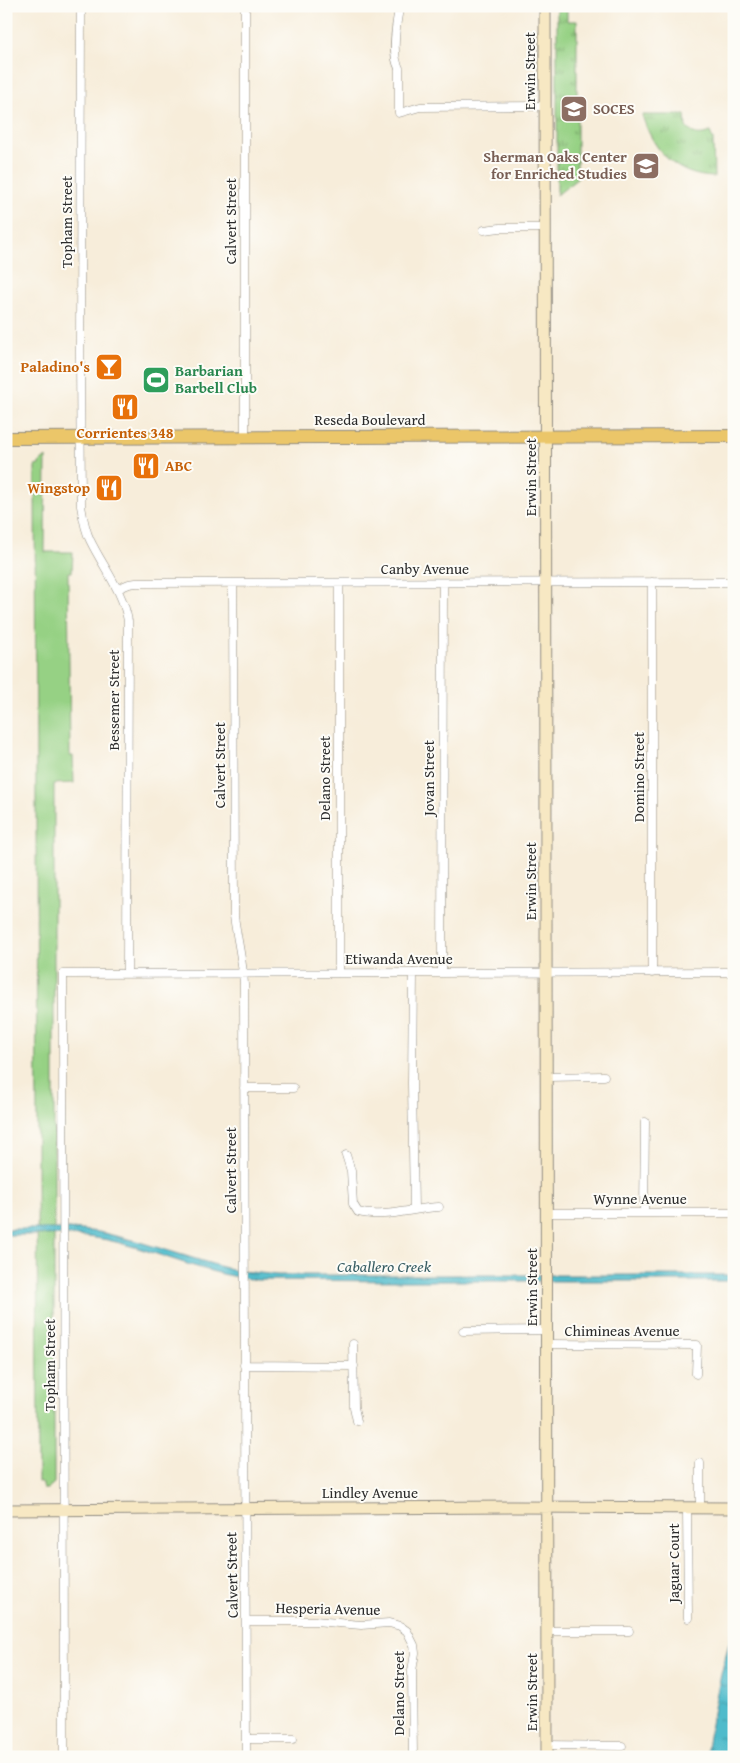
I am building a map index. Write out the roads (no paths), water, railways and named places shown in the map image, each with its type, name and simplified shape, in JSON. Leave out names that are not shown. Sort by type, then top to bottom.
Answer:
[{"type":"main road","name":"Reseda Boulevard","points":[[6,438],[734,436]]},
{"type":"street","name":"Topham Street","points":[[80,438],[81,6]]},
{"type":"street","name":"Calvert Street","points":[[245,6],[245,437]]},
{"type":"street","name":"Erwin Street","points":[[545,6],[547,1751]]},
{"type":"street","points":[[399,9],[396,28],[395,62],[399,68],[399,113],[420,107],[545,106]]},
{"type":"street","points":[[484,230],[545,228]]},
{"type":"street","name":"Bessemer Street","points":[[80,438],[81,506],[85,527],[89,539],[118,589],[128,621],[128,973]]},
{"type":"street","name":"Domino Street","points":[[652,582],[652,973]]},
{"type":"street","name":"Canby Avenue","points":[[118,589],[129,584],[734,582]]},
{"type":"street","name":"Calvert Street","points":[[233,583],[234,916],[244,973],[246,1757]]},
{"type":"street","name":"Delano Street","points":[[339,583],[339,972]]},
{"type":"street","name":"Jovan Street","points":[[442,973],[443,583]]},
{"type":"street","name":"Etiwanda Avenue","points":[[63,974],[734,972]]},
{"type":"street","points":[[413,973],[414,1210]]},
{"type":"street","name":"Topham Street","points":[[63,974],[64,1757]]},
{"type":"street","points":[[547,1077],[604,1076]]},
{"type":"street","points":[[244,1088],[293,1088]]},
{"type":"street","points":[[644,1213],[645,1122]]},
{"type":"street","points":[[346,1155],[351,1171],[353,1204],[358,1212],[401,1213],[439,1207]]},
{"type":"street","name":"Wynne Avenue","points":[[547,1213],[734,1213]]},
{"type":"street","name":"Chimineas Avenue","points":[[463,1331],[547,1330]]},
{"type":"street","points":[[353,1344],[354,1407],[357,1421]]},
{"type":"street","name":"Chimineas Avenue","points":[[547,1344],[697,1345],[696,1374]]},
{"type":"street","points":[[244,1365],[354,1366]]},
{"type":"street","points":[[700,1463],[700,1508]]},
{"type":"street","name":"Lindley Avenue","points":[[6,1510],[547,1507],[734,1508]]},
{"type":"street","name":"Jaguar Court","points":[[688,1508],[688,1618]]},
{"type":"street","name":"Hesperia Avenue","points":[[246,1621],[361,1625],[389,1623],[400,1626],[407,1631]]},
{"type":"street","name":"Delano Street","points":[[407,1631],[414,1645],[415,1653],[412,1671],[413,1757]]},
{"type":"street","points":[[547,1631],[629,1631]]},
{"type":"street","points":[[246,1739],[293,1739]]},
{"type":"street","points":[[547,1751],[622,1746]]},
{"type":"water","points":[[6,1229],[72,1229],[99,1232],[133,1240],[232,1270],[278,1275],[734,1275],[734,1281],[256,1280],[221,1274],[106,1240],[64,1235],[6,1235]]},
{"type":"water","points":[[734,1626],[734,1757],[706,1757],[717,1691]]},
{"type":"place","name":"SOCES","points":[[574,109]]},
{"type":"place","name":"Sherman Oaks Center for Enriched Studies","points":[[646,166]]},
{"type":"place","name":"Paladino's","points":[[109,367]]},
{"type":"place","name":"Barbarian Barbell Club","points":[[156,380]]},
{"type":"place","name":"Corrientes 348","points":[[125,407]]},
{"type":"place","name":"ABC","points":[[146,466]]},
{"type":"place","name":"Wingstop","points":[[109,488]]},
{"type":"water label","name":"Caballero Creek","points":[[384,1266]]}]
